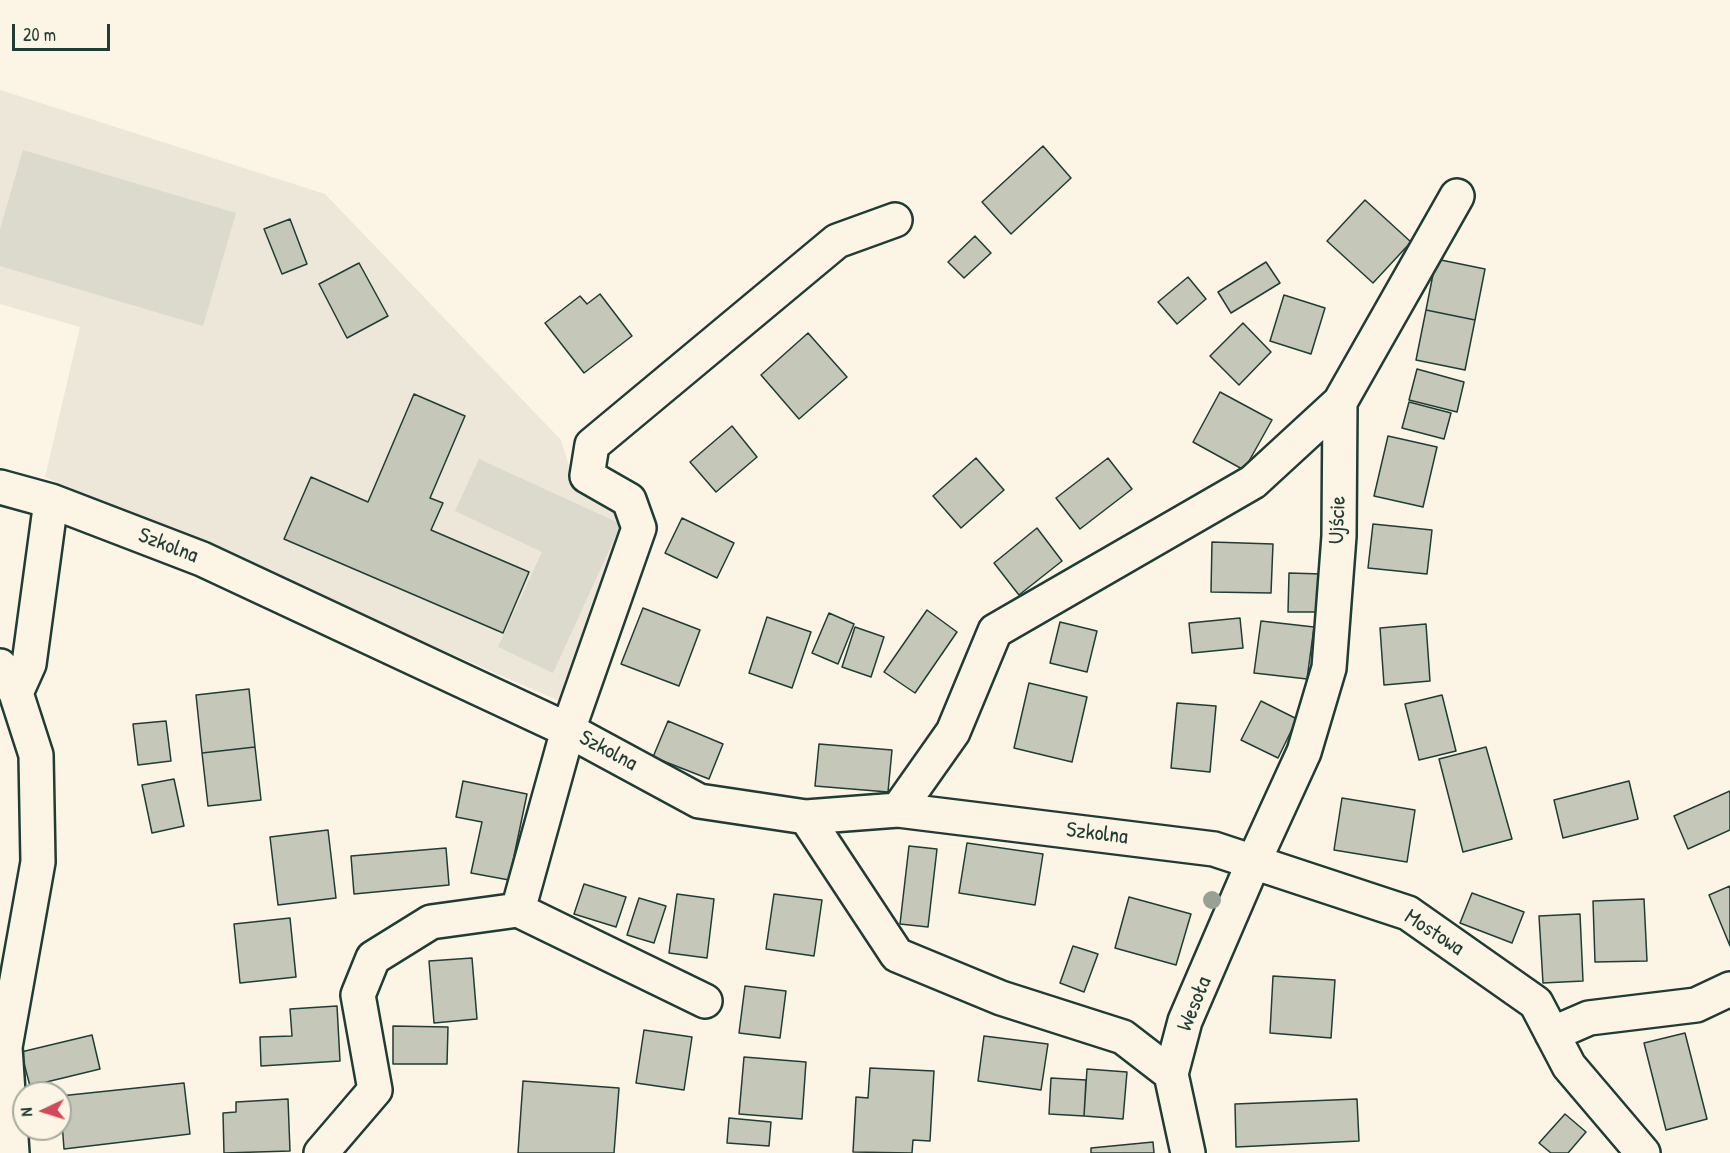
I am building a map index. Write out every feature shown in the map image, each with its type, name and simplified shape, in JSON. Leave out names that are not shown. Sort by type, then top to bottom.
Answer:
[{"type":"street","name":"Ujście","points":[[1254,861],[1304,752],[1329,668],[1339,536],[1340,402],[1457,196]]},
{"type":"street","points":[[518,910],[568,730],[639,528],[629,500],[588,476],[592,445],[837,241],[895,220]]},
{"type":"street","points":[[898,810],[953,732],[995,631],[1253,482],[1340,402]]},
{"type":"street","name":"Szkolna","points":[[0,488],[51,501],[202,559],[568,730],[699,801],[806,817],[898,810],[1214,849],[1254,861]]},
{"type":"street","points":[[12,1153],[4,1047],[38,862],[36,755],[8,679],[29,664],[51,501]]},
{"type":"street","points":[[806,817],[897,955],[1000,998],[1123,1037],[1171,1074]]},
{"type":"street","name":"Mostowa","points":[[1254,861],[1408,913],[1536,1003],[1569,1066],[1642,1153]]},
{"type":"street","name":"Wesoła","points":[[1188,1153],[1171,1074],[1185,1021],[1228,926],[1254,861]]},
{"type":"street","points":[[321,1153],[375,1090],[358,995],[373,958],[431,922],[518,910],[705,1001]]},
{"type":"street","points":[[1552,1034],[1589,1018],[1696,1005],[1730,989]]},
{"type":"shaded area","points":[[0,90],[325,194],[561,440],[575,486],[658,523],[594,716],[45,477],[80,327],[0,304]]},
{"type":"shaded area","points":[[23,150],[236,213],[203,326],[0,266],[0,229]]},
{"type":"shaded area","points":[[479,459],[621,524],[553,673],[498,647],[542,552],[455,511]]},
{"type":"building","points":[[1043,146],[1071,178],[1011,234],[982,202]]},
{"type":"building","points":[[1365,200],[1411,242],[1373,283],[1327,241]]},
{"type":"building","points":[[290,219],[307,264],[282,274],[264,229]]},
{"type":"building","points":[[975,236],[991,253],[964,278],[948,262]]},
{"type":"building","points":[[1436,259],[1485,269],[1475,320],[1426,310]]},
{"type":"building","points":[[1266,262],[1280,283],[1231,313],[1218,292]]},
{"type":"building","points":[[359,263],[388,316],[347,338],[319,284]]},
{"type":"building","points":[[1188,277],[1206,299],[1177,324],[1158,302]]},
{"type":"building","points":[[600,294],[632,336],[584,373],[545,323],[580,296],[587,304]]},
{"type":"building","points":[[1284,295],[1325,308],[1311,354],[1270,341]]},
{"type":"building","points":[[1426,310],[1475,320],[1465,370],[1416,360]]},
{"type":"building","points":[[1243,323],[1271,352],[1239,385],[1210,356]]},
{"type":"building","points":[[808,333],[847,377],[799,419],[761,375]]},
{"type":"building","points":[[1417,369],[1464,382],[1457,412],[1409,400]]},
{"type":"building","points":[[1220,392],[1272,420],[1244,470],[1193,442]]},
{"type":"building","points":[[414,394],[465,416],[430,498],[443,503],[431,530],[529,572],[503,633],[284,539],[311,477],[368,502]]},
{"type":"building","points":[[1409,402],[1451,413],[1444,439],[1402,428]]},
{"type":"building","points":[[732,426],[757,457],[716,492],[690,462]]},
{"type":"building","points":[[1388,436],[1437,447],[1423,507],[1374,496]]},
{"type":"building","points":[[976,458],[1004,490],[961,528],[933,496]]},
{"type":"building","points":[[1108,458],[1132,489],[1080,529],[1056,498]]},
{"type":"building","points":[[682,518],[734,543],[717,578],[665,553]]},
{"type":"building","points":[[1373,524],[1432,530],[1427,574],[1368,568]]},
{"type":"building","points":[[1037,528],[1062,561],[1019,595],[994,563]]},
{"type":"building","points":[[1212,542],[1273,544],[1271,593],[1211,592]]},
{"type":"building","points":[[1289,573],[1322,574],[1321,612],[1288,612]]},
{"type":"building","points":[[643,608],[700,630],[679,686],[621,664]]},
{"type":"building","points":[[927,610],[957,632],[915,693],[884,672]]},
{"type":"building","points":[[829,613],[854,624],[838,664],[812,653]]},
{"type":"building","points":[[767,617],[811,632],[792,688],[749,673]]},
{"type":"building","points":[[1240,618],[1243,648],[1192,653],[1189,623]]},
{"type":"building","points":[[1261,621],[1314,627],[1307,679],[1254,673]]},
{"type":"building","points":[[1060,622],[1097,631],[1087,672],[1050,663]]},
{"type":"building","points":[[1426,624],[1430,681],[1384,685],[1380,628]]},
{"type":"building","points":[[855,627],[884,637],[871,677],[842,667]]},
{"type":"building","points":[[1029,683],[1087,697],[1072,762],[1014,748]]},
{"type":"building","points":[[249,689],[255,747],[202,753],[196,695]]},
{"type":"building","points":[[1442,695],[1456,751],[1419,760],[1405,704]]},
{"type":"building","points":[[1261,701],[1297,719],[1278,758],[1241,740]]},
{"type":"building","points":[[1177,703],[1216,706],[1210,772],[1171,768]]},
{"type":"building","points":[[166,721],[171,761],[138,765],[133,724]]},
{"type":"building","points":[[668,721],[723,744],[709,779],[653,757]]},
{"type":"building","points":[[819,744],[892,750],[888,792],[815,786]]},
{"type":"building","points":[[255,747],[261,800],[208,806],[202,753]]},
{"type":"building","points":[[1486,747],[1512,839],[1463,852],[1439,759]]},
{"type":"building","points":[[174,779],[184,826],[152,833],[142,785]]},
{"type":"building","points":[[463,781],[527,794],[509,880],[471,873],[482,822],[456,817]]},
{"type":"building","points":[[1629,781],[1638,819],[1563,838],[1554,800]]},
{"type":"building","points":[[1730,791],[1730,830],[1688,849],[1674,816]]},
{"type":"building","points":[[1342,798],[1415,810],[1407,862],[1334,850]]},
{"type":"building","points":[[328,830],[336,898],[278,905],[270,837]]},
{"type":"building","points":[[967,843],[1043,854],[1035,905],[959,893]]},
{"type":"building","points":[[909,846],[937,849],[928,927],[900,924]]},
{"type":"building","points":[[446,848],[449,885],[354,894],[351,856]]},
{"type":"building","points":[[584,884],[626,897],[616,927],[574,914]]},
{"type":"building","points":[[1730,886],[1730,946],[1709,895]]},
{"type":"building","points":[[1472,893],[1524,912],[1512,943],[1460,923]]},
{"type":"building","points":[[677,894],[714,899],[707,958],[669,953]]},
{"type":"building","points":[[774,894],[822,900],[814,956],[766,949]]},
{"type":"building","points":[[1129,897],[1191,914],[1176,965],[1115,948]]},
{"type":"building","points":[[639,898],[666,906],[654,943],[627,935]]},
{"type":"building","points":[[1644,899],[1647,961],[1595,962],[1593,901]]},
{"type":"building","points":[[1580,914],[1583,981],[1543,983],[1539,916]]},
{"type":"building","points":[[290,918],[296,977],[240,983],[234,924]]},
{"type":"building","points":[[1073,946],[1098,954],[1084,992],[1060,983]]},
{"type":"building","points":[[472,958],[477,1019],[434,1023],[429,961]]},
{"type":"building","points":[[1273,976],[1335,980],[1331,1038],[1270,1033]]},
{"type":"building","points":[[745,986],[786,991],[780,1038],[739,1033]]},
{"type":"building","points":[[337,1006],[340,1061],[261,1066],[260,1037],[292,1036],[290,1009]]},
{"type":"building","points":[[393,1026],[448,1027],[447,1064],[393,1064]]},
{"type":"building","points":[[644,1030],[692,1037],[684,1090],[636,1083]]},
{"type":"building","points":[[1685,1033],[1707,1119],[1666,1130],[1644,1043]]},
{"type":"building","points":[[92,1035],[100,1069],[51,1081],[29,1081],[21,1052]]},
{"type":"building","points":[[984,1036],[1048,1044],[1041,1090],[978,1081]]},
{"type":"building","points":[[744,1057],[806,1062],[802,1119],[739,1114]]},
{"type":"building","points":[[870,1068],[934,1071],[930,1141],[913,1140],[912,1153],[853,1152],[856,1097],[868,1098]]},
{"type":"building","points":[[1087,1069],[1127,1072],[1123,1119],[1084,1116]]},
{"type":"building","points":[[1051,1078],[1086,1080],[1084,1116],[1049,1114]]},
{"type":"building","points":[[523,1081],[619,1088],[614,1153],[518,1153]]},
{"type":"building","points":[[184,1083],[190,1134],[64,1149],[63,1141],[72,1141],[72,1095]]},
{"type":"building","points":[[288,1099],[290,1151],[224,1153],[223,1113],[236,1112],[236,1102]]},
{"type":"building","points":[[1357,1099],[1359,1141],[1236,1147],[1235,1104]]},
{"type":"building","points":[[1565,1114],[1586,1132],[1568,1153],[1551,1153],[1539,1143]]},
{"type":"building","points":[[729,1118],[771,1122],[769,1146],[727,1143]]},
{"type":"building","points":[[1153,1142],[1154,1153],[1091,1153],[1091,1148]]}]
